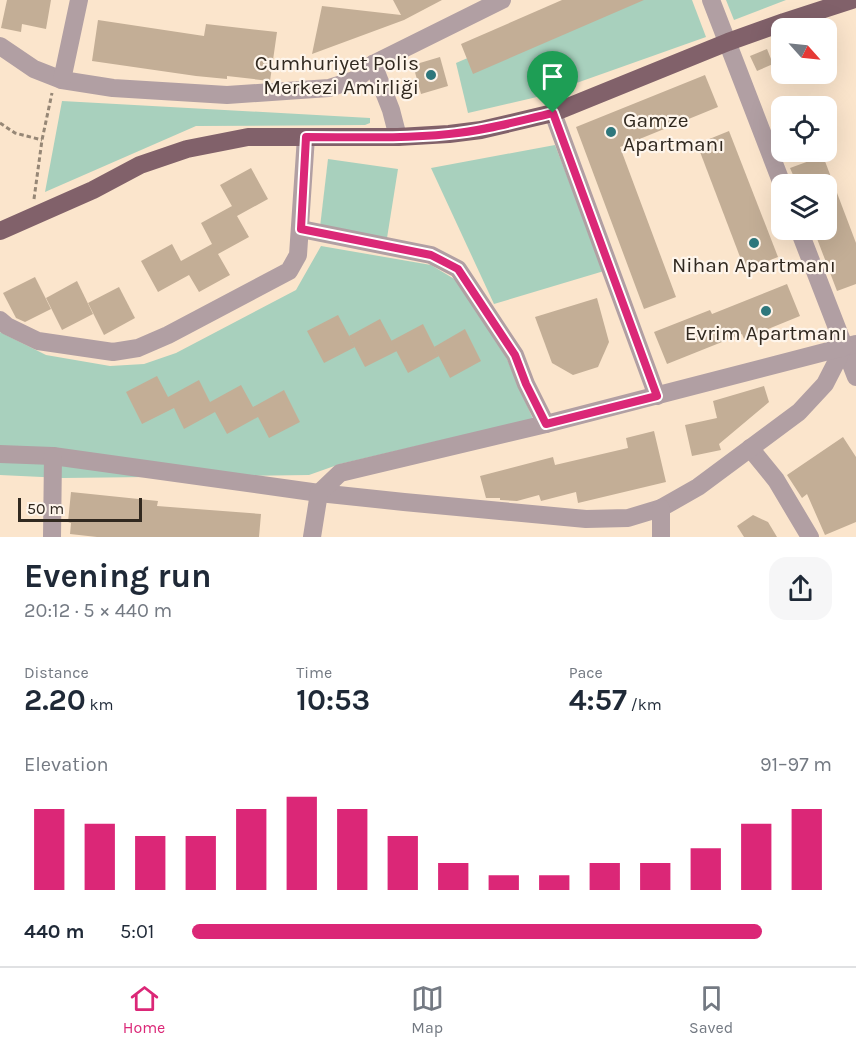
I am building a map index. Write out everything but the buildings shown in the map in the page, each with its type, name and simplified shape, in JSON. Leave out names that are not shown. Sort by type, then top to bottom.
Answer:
[{"type":"main road","points":[[0,231],[93,190],[140,165],[187,149],[248,137],[398,137],[449,134],[481,130],[553,113],[728,42],[784,21],[852,0]]},
{"type":"street","points":[[59,79],[79,0]]},
{"type":"street","points":[[0,46],[34,69],[59,79],[112,88],[226,95],[329,88],[357,79],[373,64],[502,0]]},
{"type":"street","points":[[711,0],[778,174]]},
{"type":"street","points":[[373,64],[391,110],[398,137]]},
{"type":"street","points":[[553,113],[657,396]]},
{"type":"street","points":[[0,320],[7,326],[39,341],[113,352],[138,348],[289,272],[298,255],[306,137]]},
{"type":"street","points":[[301,229],[431,255],[458,269],[515,355],[526,384],[546,424]]},
{"type":"street","points":[[803,240],[850,346],[856,377]]},
{"type":"street","points":[[312,537],[319,493],[340,473],[546,424],[850,346]]},
{"type":"street","points":[[0,454],[54,456],[319,493],[586,519],[628,518],[662,508],[698,487],[799,412],[825,384],[850,346]]},
{"type":"street","points":[[750,448],[776,480],[810,537]]},
{"type":"street","points":[[52,537],[54,456]]},
{"type":"street","points":[[661,537],[662,508]]},
{"type":"path","points":[[32,216],[42,140],[59,79]]},
{"type":"path","points":[[0,123],[15,133],[42,140]]},
{"type":"green space","points":[[603,0],[692,0],[706,37],[537,97],[468,113],[456,63]]},
{"type":"green space","points":[[726,0],[786,0],[734,20]]},
{"type":"green space","points":[[62,101],[370,118],[370,123],[365,125],[196,126],[45,192]]},
{"type":"green space","points":[[555,145],[604,271],[494,304],[431,168]]},
{"type":"green space","points":[[328,159],[398,169],[387,238],[320,227]]},
{"type":"green space","points":[[321,246],[431,265],[456,280],[503,350],[533,419],[340,464],[309,475],[63,478],[0,475],[0,332],[46,355],[110,366],[144,364],[176,353],[296,290]]},
{"type":"place","name":"Cumhuriyet Polis Merkezi Amirliği","points":[[431,75]]},
{"type":"place","name":"Gamze Apartmanı","points":[[611,132]]},
{"type":"place","name":"Nihan Apartmanı","points":[[754,243]]},
{"type":"place","name":"Evrim Apartmanı","points":[[766,311]]},
{"type":"route","points":[[553,113],[657,396],[546,424],[526,384],[515,355],[458,269],[431,255],[301,229],[306,137],[398,137],[449,134],[481,130],[553,113]]}]
